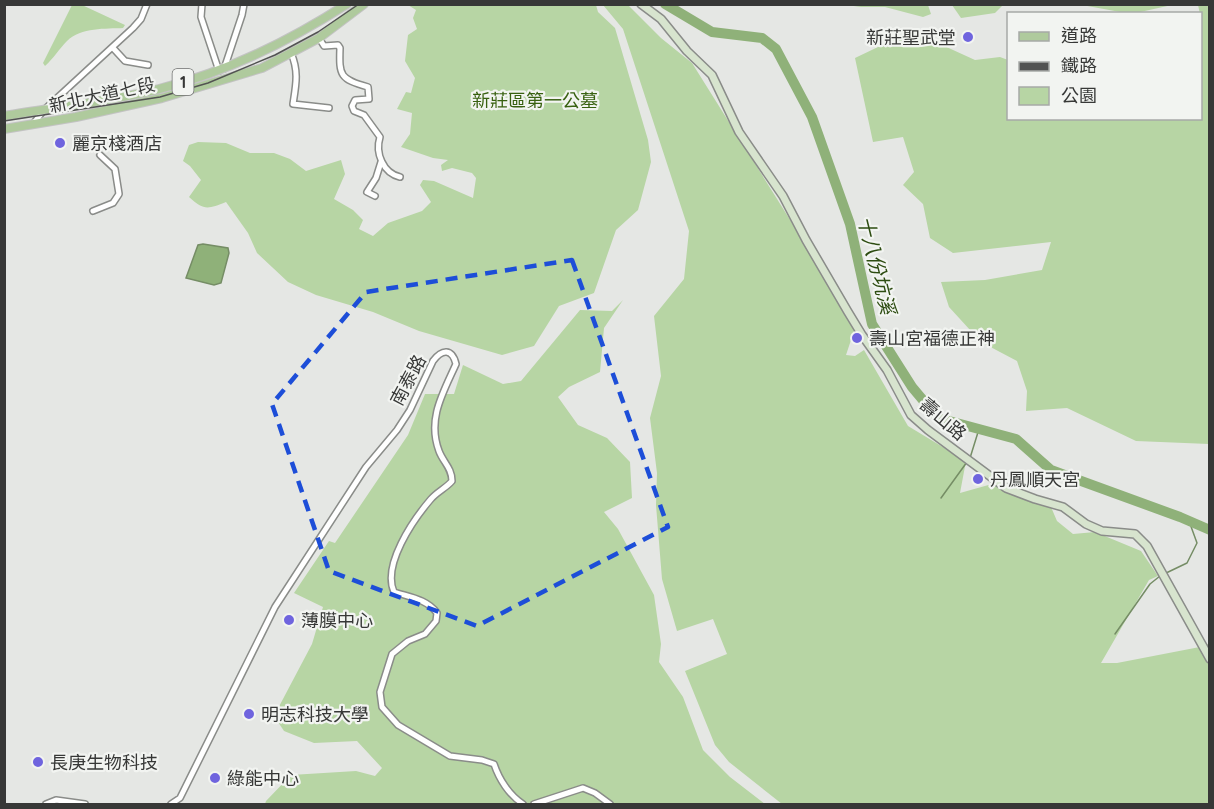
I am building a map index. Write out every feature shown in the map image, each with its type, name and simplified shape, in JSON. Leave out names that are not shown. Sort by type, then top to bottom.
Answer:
[{"type":"main road","name":"新北大道七段","points":[[4,116],[159,89],[222,70],[307,30],[347,4]]},
{"type":"main road","name":"新北大道七段","points":[[4,129],[162,98],[262,68],[319,38],[364,4]]},
{"type":"street","points":[[33,124],[44,110],[113,48],[141,19],[147,4]]},
{"type":"street","points":[[202,4],[201,17],[222,70]]},
{"type":"street","points":[[222,70],[244,4]]},
{"type":"street","name":"壽山路","points":[[641,4],[661,19],[687,51],[712,75],[733,122],[783,196],[862,336],[887,370],[911,415],[1000,484],[1014,492],[1062,507],[1086,524],[1102,531],[1135,534],[1147,546],[1209,659]]},
{"type":"street","points":[[319,38],[324,46],[338,45],[340,48],[339,70],[342,76],[351,82],[368,87],[369,99],[355,100],[352,106],[354,111],[364,116],[380,137],[377,147],[386,169],[400,177]]},
{"type":"street","points":[[113,48],[125,61],[148,65]]},
{"type":"street","points":[[291,53],[297,74],[293,104],[329,108]]},
{"type":"street","points":[[93,211],[113,203],[120,194],[115,169],[100,155]]},
{"type":"street","points":[[375,196],[367,192],[380,167],[381,157]]},
{"type":"street","name":"南泰路","points":[[171,804],[180,798],[275,607],[366,467],[397,430],[410,410],[433,361],[437,355],[444,352],[454,356],[456,364],[436,410],[434,422],[440,453],[452,473],[452,481],[432,498],[399,546],[390,580],[394,592],[423,601],[433,607],[437,613],[436,621],[425,634],[408,641],[392,654],[380,693],[382,707],[398,725],[450,756],[494,764],[509,792],[523,804]]},
{"type":"street","points":[[534,804],[583,788],[595,793],[610,804]]},
{"type":"street","points":[[46,804],[56,800],[85,804]]},
{"type":"highlighted area","points":[[572,260],[668,527],[477,626],[329,571],[272,404],[366,292]]},
{"type":"green space","points":[[72,5],[82,5],[125,25],[123,28],[94,30],[73,36],[45,66],[43,63]]},
{"type":"green space","name":"新莊區第一公墓","points":[[408,5],[596,5],[598,12],[615,28],[648,140],[651,162],[638,210],[616,230],[594,293],[559,306],[534,346],[502,355],[419,331],[373,312],[316,295],[288,282],[257,253],[248,233],[226,202],[203,207],[189,197],[201,180],[183,161],[189,145],[198,142],[226,143],[250,153],[274,153],[290,159],[306,171],[341,160],[345,174],[334,199],[353,210],[363,220],[359,229],[373,236],[388,223],[422,211],[431,202],[420,185],[423,180],[434,181],[473,198],[476,178],[472,173],[452,168],[442,171],[441,165],[448,160],[433,158],[401,147],[410,134],[412,113],[397,109],[406,92],[411,93],[415,78],[405,61],[408,35],[417,29],[413,18],[416,10]]},
{"type":"green space","points":[[603,5],[628,5],[661,38],[692,63],[855,328],[846,355],[855,356],[864,350],[908,426],[966,461],[960,493],[992,484],[1051,507],[1057,521],[1073,534],[1095,532],[1141,551],[1158,576],[1149,580],[1101,663],[1117,663],[1205,646],[1209,643],[1209,804],[782,804],[729,762],[715,745],[685,671],[727,654],[713,619],[677,631],[662,579],[656,505],[657,473],[650,418],[661,376],[654,316],[684,279],[689,231],[623,29]]},
{"type":"green space","points":[[846,5],[928,5],[931,14],[923,17],[885,7]]},
{"type":"green space","points":[[952,5],[1003,5],[995,13],[961,18]]},
{"type":"green space","points":[[1082,5],[1172,5],[1140,12],[1120,12]]},
{"type":"green space","points":[[1198,5],[1210,5],[1209,444],[1136,441],[1067,408],[1026,411],[1027,391],[1017,361],[981,342],[949,307],[941,282],[985,280],[1042,270],[1051,242],[953,253],[930,238],[923,204],[903,185],[914,172],[903,137],[873,142],[855,58],[901,36],[918,34],[975,60],[1000,57],[1007,60],[1007,120],[1202,120],[1202,12],[1200,12]]},
{"type":"green space","points":[[623,300],[604,328],[600,372],[569,387],[558,397],[578,425],[607,438],[630,462],[632,498],[604,512],[618,529],[654,595],[661,644],[659,662],[683,697],[703,750],[730,777],[765,804],[265,804],[291,775],[356,771],[375,776],[382,768],[357,741],[314,743],[284,731],[274,716],[312,644],[323,607],[294,593],[329,541],[335,543],[408,435],[425,394],[454,394],[463,365],[503,384],[521,381],[580,310],[612,311]]},
{"type":"shaded area","points":[[198,245],[228,248],[229,253],[221,283],[214,285],[186,278]]},
{"type":"waterway","name":"十八份坑溪","points":[[665,4],[712,32],[762,38],[776,49],[812,117],[850,224],[872,324],[912,387],[938,418],[1016,439],[1051,470],[1210,530]]},
{"type":"waterway","points":[[970,458],[979,429]]},
{"type":"waterway","points":[[941,498],[967,462]]},
{"type":"waterway","points":[[1164,574],[1187,563],[1197,543],[1189,521]]},
{"type":"waterway","points":[[1115,634],[1150,584],[1160,576]]},
{"type":"railway","points":[[4,121],[160,97],[208,83],[275,55],[318,32],[359,4]]},
{"type":"place","name":"新莊聖武堂","points":[[968,37]]},
{"type":"place","name":"麗京棧酒店","points":[[60,143]]},
{"type":"place","name":"壽山宮福德正神","points":[[857,338]]},
{"type":"place","name":"丹鳳順天宮","points":[[978,479]]},
{"type":"place","name":"薄膜中心","points":[[289,620]]},
{"type":"place","name":"明志科技大學","points":[[249,714]]},
{"type":"place","name":"長庚生物科技","points":[[38,762]]},
{"type":"place","name":"綠能中心","points":[[215,778]]}]
